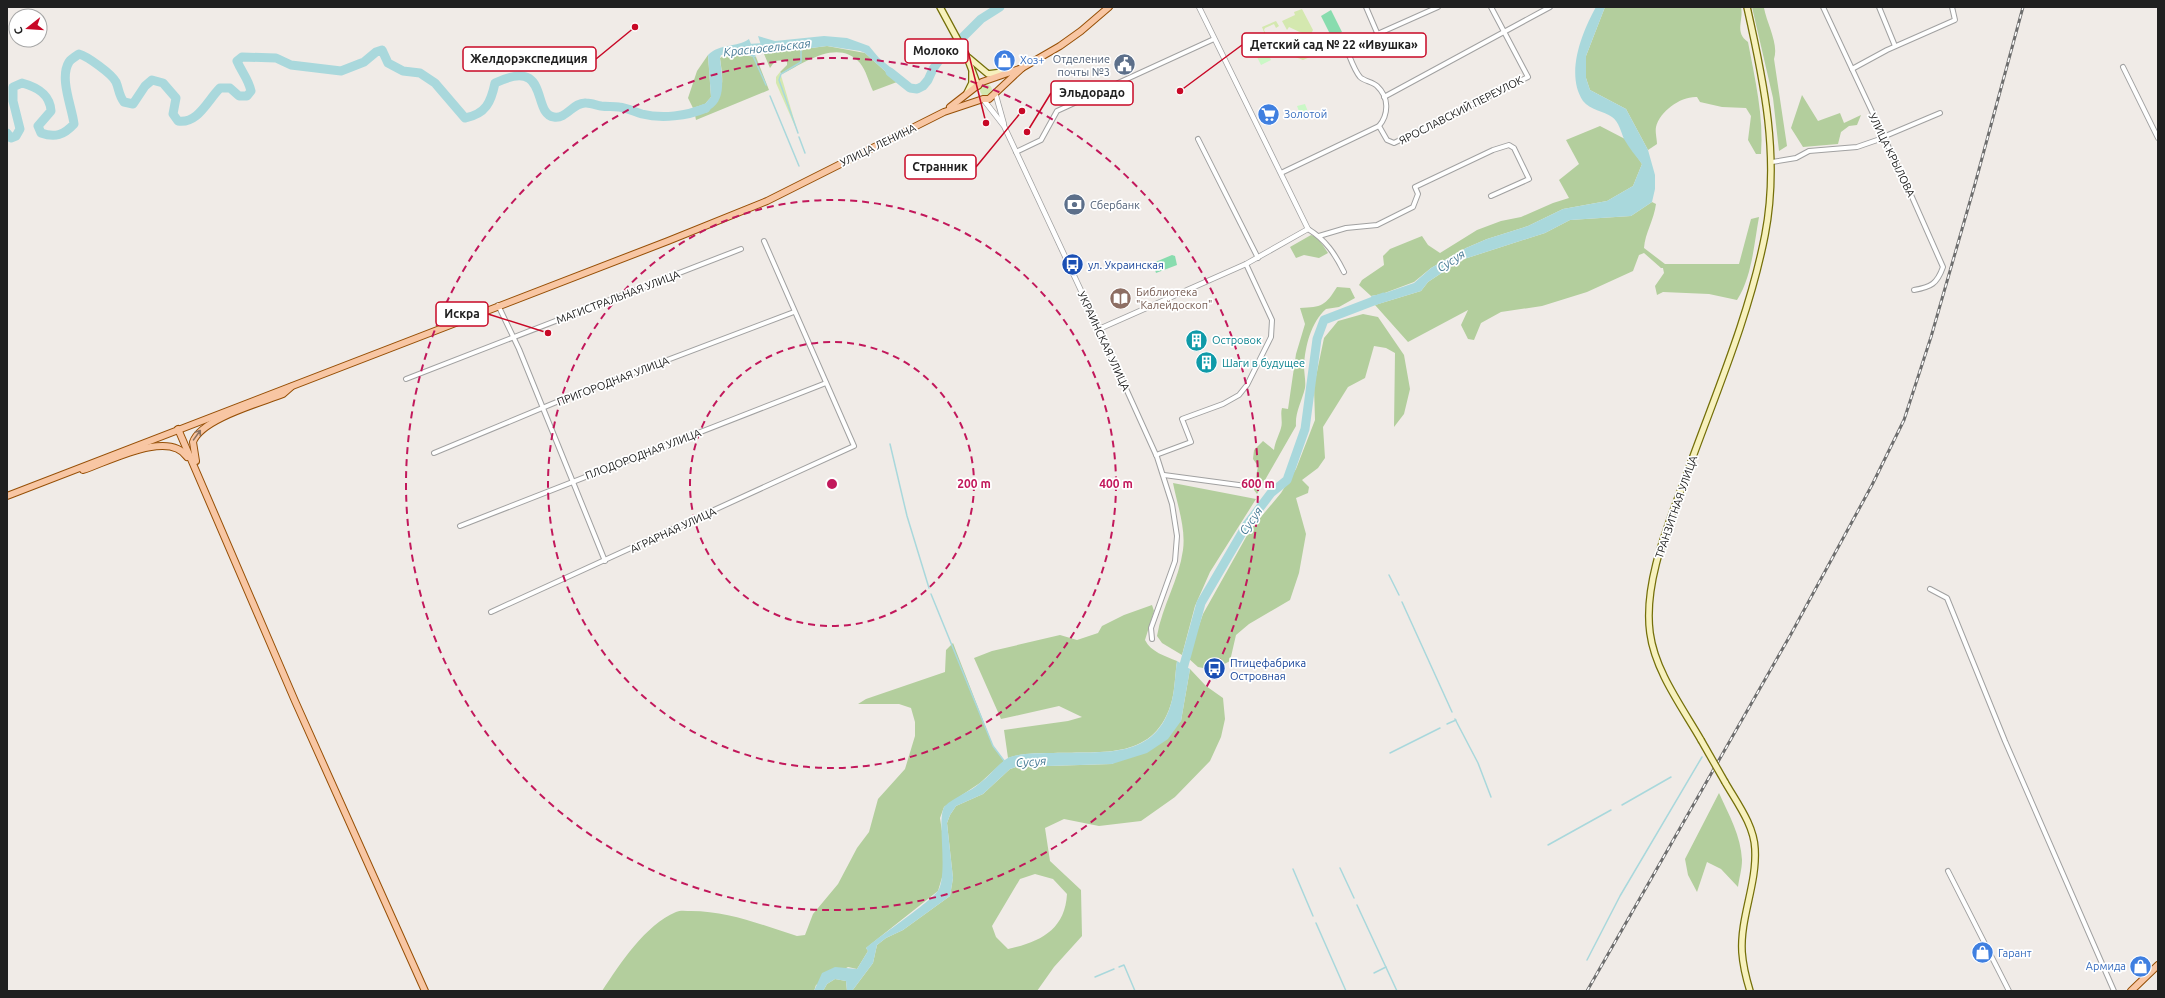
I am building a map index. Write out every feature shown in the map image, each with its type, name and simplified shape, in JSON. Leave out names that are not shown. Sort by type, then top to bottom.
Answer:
[{"type":"main road","name":"УКРАИНСКАЯ УЛИЦА","points":[[940,7],[966,55],[978,86],[978,94],[983,99]]},
{"type":"main road","name":"УЛИЦА ЛЕНИНА","points":[[944,112],[982,82],[989,82],[1022,68],[1066,43],[1109,7]]},
{"type":"main road","name":"ТРАНЗИТНАЯ УЛИЦА","points":[[1747,7],[1766,101],[1772,162],[1766,234],[1756,276],[1672,514],[1653,579],[1649,599],[1650,634],[1659,663],[1700,740],[1726,782],[1748,823],[1755,848],[1755,867],[1743,931],[1742,951],[1744,972],[1750,991]]},
{"type":"main road","name":"УКРАИНСКАЯ УЛИЦА","points":[[966,55],[994,86],[995,92]]},
{"type":"main road","points":[[966,55],[988,74],[1022,68]]},
{"type":"main road","points":[[965,96],[972,79],[966,55]]},
{"type":"main road","name":"УЛИЦА ЛЕНИНА","points":[[297,383],[767,201],[944,112],[983,99],[992,98],[995,92],[1022,68]]},
{"type":"main road","points":[[7,496],[297,383]]},
{"type":"main road","points":[[202,485],[193,451],[193,442],[198,432],[219,419],[282,394],[297,383]]},
{"type":"main road","points":[[178,429],[302,717],[425,991]]},
{"type":"main road","points":[[57,477],[78,472],[149,447],[164,444],[178,447],[184,452],[197,473]]},
{"type":"main road","points":[[2131,991],[2158,965]]},
{"type":"street","points":[[1199,7],[1308,229],[1319,236],[1335,253],[1344,272]]},
{"type":"street","points":[[1366,7],[1378,35]]},
{"type":"street","points":[[1281,173],[1379,126],[1387,114],[1387,106],[1384,97],[1377,86],[1360,78],[1346,48],[1438,7]]},
{"type":"street","points":[[1491,7],[1504,32]]},
{"type":"street","points":[[1384,97],[1550,7]]},
{"type":"street","name":"УЛИЦА КРЫЛОВА","points":[[1823,7],[1943,267],[1940,275],[1930,287],[1914,290]]},
{"type":"street","points":[[1879,7],[1895,46]]},
{"type":"street","points":[[1852,69],[1895,46],[1955,20],[1952,7]]},
{"type":"street","name":"ЯРОСЛАВСКИЙ ПЕРЕУЛОК","points":[[1379,126],[1387,140],[1394,143],[1528,77],[1504,32]]},
{"type":"street","points":[[1016,152],[1041,140],[1057,111],[1214,39]]},
{"type":"street","points":[[2123,67],[2158,138]]},
{"type":"street","points":[[995,92],[1004,126]]},
{"type":"street","name":"УКРАИНСКАЯ УЛИЦА","points":[[983,99],[1004,126],[1099,329],[1164,475],[1172,504],[1177,536],[1173,568],[1151,628],[1152,639]]},
{"type":"street","points":[[1772,162],[1796,158],[1809,151],[1857,147],[1940,113]]},
{"type":"street","points":[[1198,139],[1258,258]]},
{"type":"street","points":[[1319,236],[1346,228],[1378,225],[1394,218],[1413,207],[1418,194],[1415,187],[1493,150],[1509,145],[1514,148],[1529,179],[1491,196]]},
{"type":"street","points":[[1099,329],[1246,264],[1308,229]]},
{"type":"street","points":[[764,241],[826,383]]},
{"type":"street","name":"МАГИСТРАЛЬНАЯ УЛИЦА","points":[[406,379],[741,249]]},
{"type":"street","points":[[1156,455],[1191,442],[1182,419],[1223,404],[1239,395],[1247,386],[1270,337],[1272,320],[1246,264]]},
{"type":"street","points":[[498,305],[514,336],[605,561]]},
{"type":"street","name":"ПРИГОРОДНАЯ УЛИЦА","points":[[434,453],[542,408],[794,312]]},
{"type":"street","name":"АГРАРНАЯ УЛИЦА","points":[[491,612],[854,446],[826,383]]},
{"type":"street","name":"ПЛОДОРОДНАЯ УЛИЦА","points":[[460,526],[826,383]]},
{"type":"street","points":[[1164,475],[1246,486]]},
{"type":"street","points":[[1930,589],[1947,598],[2005,741],[2114,991]]},
{"type":"street","points":[[1948,871],[2009,991]]},
{"type":"green space","points":[[1605,7],[1741,7],[1742,12],[1740,30],[1741,34],[1748,42],[1760,112],[1762,140],[1761,154],[1756,154],[1748,140],[1751,116],[1746,108],[1722,107],[1700,102],[1697,97],[1691,97],[1678,102],[1662,115],[1656,127],[1657,144],[1648,150],[1626,109],[1590,90],[1586,78],[1586,56]]},
{"type":"green space","points":[[1752,7],[1764,8],[1774,40],[1774,59],[1787,146],[1779,151],[1773,98]]},
{"type":"green space","points":[[1302,9],[1313,30],[1311,34],[1305,37],[1304,34],[1289,27],[1287,30],[1282,21],[1295,15],[1294,12]]},
{"type":"green space","points":[[1331,10],[1342,32],[1332,38],[1321,16]]},
{"type":"green space","points":[[1276,21],[1279,26],[1276,28],[1274,24],[1265,28],[1264,30],[1271,42],[1280,49],[1304,57],[1321,50],[1317,40],[1313,42],[1312,39],[1317,37],[1324,51],[1303,60],[1270,47],[1262,27]]},
{"type":"green space","points":[[1263,44],[1271,60],[1261,65],[1253,49]]},
{"type":"green space","points":[[827,46],[865,53],[897,82],[873,91],[866,73],[860,63],[851,56],[842,53],[821,55],[782,74],[780,72],[787,65],[787,62],[785,60],[775,61],[770,68],[764,54]]},
{"type":"green space","points":[[728,53],[756,57],[769,90],[696,120],[695,115],[708,112],[720,92],[722,86],[722,75],[720,58]]},
{"type":"green space","points":[[708,55],[711,97],[705,104],[693,108],[688,98],[697,71]]},
{"type":"green space","points":[[780,72],[798,133],[776,83],[776,77]]},
{"type":"green space","points":[[984,84],[988,84],[992,90],[988,96],[984,96],[980,92],[980,88]]},
{"type":"green space","points":[[1802,95],[1818,121],[1840,113],[1844,123],[1861,115],[1857,125],[1849,126],[1841,132],[1838,144],[1803,147],[1791,128]]},
{"type":"green space","points":[[1305,104],[1310,117],[1302,119],[1297,106]]},
{"type":"green space","points":[[1600,126],[1625,139],[1642,164],[1633,186],[1607,201],[1563,209],[1528,226],[1487,239],[1466,248],[1431,268],[1414,282],[1382,294],[1371,296],[1359,285],[1362,280],[1384,265],[1383,256],[1390,249],[1422,236],[1428,245],[1440,253],[1477,230],[1501,221],[1521,217],[1553,203],[1569,198],[1559,180],[1579,164],[1566,140]]},
{"type":"green space","points":[[1652,202],[1656,204],[1644,248],[1665,264],[1739,264],[1751,219],[1759,217],[1749,271],[1737,300],[1709,294],[1663,292],[1657,295],[1655,286],[1664,273],[1663,268],[1661,268],[1644,253],[1639,255],[1633,271],[1587,292],[1542,306],[1501,312],[1481,323],[1474,340],[1468,339],[1461,325],[1468,310],[1408,342],[1375,305],[1421,291],[1428,282],[1461,260],[1545,233],[1570,220],[1631,216]]},
{"type":"green space","points":[[1311,235],[1318,238],[1328,253],[1319,258],[1304,255],[1296,258],[1290,247]]},
{"type":"green space","points":[[1172,255],[1175,256],[1177,265],[1156,273],[1153,263]]},
{"type":"green space","points":[[1337,287],[1350,288],[1355,298],[1339,307],[1326,309],[1316,321],[1307,343],[1304,366],[1305,388],[1298,411],[1296,426],[1257,494],[1254,490],[1258,466],[1253,459],[1254,450],[1263,441],[1274,450],[1282,425],[1282,408],[1288,409],[1296,354],[1305,324],[1300,308],[1318,306],[1326,302]]},
{"type":"green space","points":[[1363,314],[1378,317],[1404,355],[1410,389],[1404,414],[1394,427],[1395,353],[1386,348],[1374,346],[1365,378],[1348,387],[1323,427],[1325,458],[1318,468],[1302,480],[1309,487],[1308,493],[1296,498],[1306,534],[1299,573],[1290,600],[1249,624],[1236,635],[1230,661],[1213,670],[1198,667],[1188,658],[1203,614],[1250,530],[1281,493],[1296,469],[1315,420],[1314,386],[1324,338],[1338,321]]},
{"type":"green space","points":[[1173,483],[1256,499],[1210,572],[1195,606],[1182,655],[1162,643],[1157,636],[1159,625],[1178,572],[1184,542]]},
{"type":"green space","points":[[1152,605],[1154,611],[1145,640],[1155,651],[1177,661],[1172,700],[1164,720],[1154,734],[1140,743],[1125,749],[1090,752],[1042,753],[1018,755],[1008,758],[1004,730],[1068,721],[1082,717],[1059,706],[1001,719],[974,658],[992,651],[1060,635],[1077,640],[1098,633],[1102,626],[1124,615]]},
{"type":"green space","points":[[953,643],[993,746],[1004,761],[980,783],[944,807],[940,818],[943,838],[943,874],[938,891],[866,948],[868,951],[857,969],[848,967],[816,985],[814,991],[602,991],[634,946],[654,926],[678,911],[718,913],[745,919],[797,936],[805,935],[813,914],[838,884],[857,848],[869,832],[878,799],[905,769],[915,736],[915,722],[911,708],[899,704],[858,704],[866,699],[945,672],[946,650]]},
{"type":"green space","points":[[1190,669],[1206,686],[1223,698],[1225,719],[1221,737],[1210,761],[1175,797],[1141,821],[1099,826],[1064,819],[1045,828],[1050,861],[1081,890],[1082,936],[1054,967],[1037,991],[852,991],[873,963],[877,945],[886,938],[903,930],[950,896],[953,878],[947,823],[956,806],[983,794],[1010,769],[1016,767],[1112,764],[1181,721]],"holes":[[[1035,874],[1053,879],[1067,894],[1065,906],[1056,925],[1040,938],[1030,943],[1008,949],[996,937],[992,926],[1020,879]]]},
{"type":"green space","points":[[1719,793],[1734,826],[1741,851],[1742,860],[1738,887],[1721,869],[1707,862],[1697,892],[1688,875],[1685,859]]},
{"type":"green space","points":[[835,979],[846,981],[847,991],[823,991],[827,984]]},
{"type":"water","points":[[1596,7],[1605,7],[1586,56],[1586,78],[1590,90],[1626,109],[1648,150],[1655,175],[1655,189],[1652,202],[1631,216],[1570,220],[1545,233],[1461,260],[1428,282],[1421,291],[1375,305],[1371,296],[1382,294],[1414,283],[1431,268],[1466,248],[1487,239],[1528,226],[1563,209],[1607,201],[1633,186],[1642,164],[1630,149],[1614,119],[1583,101],[1575,78],[1581,41]]},
{"type":"water","points":[[758,36],[775,41],[824,36],[847,38],[869,46],[879,58],[901,76],[897,82],[865,53],[860,51],[827,46],[764,54]]},
{"type":"water","points":[[749,39],[756,57],[734,53],[721,55],[722,86],[718,101],[706,112],[695,115],[693,108],[705,104],[711,97],[708,55],[723,47],[739,44]]},
{"type":"water","points":[[1177,661],[1190,669],[1181,721],[1168,739],[1147,753],[1112,764],[1016,767],[1010,769],[983,794],[956,806],[947,823],[953,878],[950,896],[903,930],[886,938],[877,945],[873,963],[852,991],[847,991],[846,981],[835,979],[827,984],[823,991],[814,991],[822,973],[835,967],[857,969],[868,951],[866,948],[917,910],[939,889],[942,869],[942,820],[945,806],[984,780],[1002,762],[1010,757],[1032,754],[1110,751],[1126,749],[1141,743],[1154,734],[1165,720],[1172,700]]},
{"type":"waterway","name":"Красносельская","points":[[890,72],[910,88],[917,89],[923,86],[952,42],[963,37],[981,19],[1000,7]]},
{"type":"waterway","name":"Красносельская","points":[[740,49],[773,47]]},
{"type":"waterway","points":[[798,133],[779,80],[781,74],[801,62],[801,48]]},
{"type":"waterway","name":"Красносельская","points":[[7,133],[11,138],[16,136],[20,129],[13,101],[13,87],[22,83],[42,92],[50,105],[51,111],[38,126],[41,133],[51,135],[63,133],[74,124],[65,76],[69,62],[79,54],[88,58],[114,79],[124,102],[133,104],[145,86],[152,80],[163,83],[176,98],[173,114],[178,121],[185,121],[197,115],[220,88],[230,88],[239,96],[247,96],[251,91],[250,86],[237,61],[242,57],[276,58],[291,65],[341,71],[364,62],[376,52],[382,50],[388,63],[403,71],[420,73],[435,83],[465,118],[478,114],[483,110],[492,96],[495,83],[513,77],[525,76],[532,81],[537,89],[547,114],[554,117],[563,116],[581,103],[622,108],[650,116],[683,115],[706,108]]},
{"type":"waterway","points":[[753,56],[766,85]]},
{"type":"waterway","points":[[770,96],[799,166]]},
{"type":"waterway","points":[[799,137],[805,153]]},
{"type":"waterway","name":"Сусуя","points":[[1181,676],[1201,603],[1246,526],[1271,493],[1287,480],[1305,429],[1317,339],[1324,320],[1384,297]]},
{"type":"waterway","points":[[890,444],[907,516],[929,588]]},
{"type":"waterway","points":[[1389,575],[1399,595]]},
{"type":"waterway","points":[[931,594],[993,746],[1005,762]]},
{"type":"waterway","points":[[1402,602],[1452,712]]},
{"type":"waterway","points":[[1455,719],[1478,763],[1491,797]]},
{"type":"waterway","points":[[1447,724],[1456,720]]},
{"type":"waterway","points":[[1390,753],[1440,728]]},
{"type":"waterway","points":[[1587,960],[1620,896],[1702,757]]},
{"type":"waterway","points":[[1622,805],[1671,777]]},
{"type":"waterway","points":[[1548,845],[1611,810]]},
{"type":"waterway","points":[[1340,868],[1354,898]]},
{"type":"waterway","points":[[1293,869],[1313,916]]},
{"type":"waterway","points":[[1357,905],[1397,991]]},
{"type":"waterway","points":[[1316,923],[1346,991]]},
{"type":"waterway","points":[[1119,967],[1124,965],[1135,991]]},
{"type":"waterway","points":[[1374,973],[1386,967]]},
{"type":"waterway","points":[[1095,977],[1114,969]]},
{"type":"railway","points":[[1587,991],[1791,634],[1872,485],[1904,420],[1931,337],[1975,184],[2023,7]]},
{"type":"place","name":"Желдорэкспедиция","points":[[635,27]]},
{"type":"place","name":"Хоз+","points":[[1005,60]]},
{"type":"place","name":"Отделение почты №3","points":[[1125,65]]},
{"type":"place","name":"Детский сад № 22 «Ивушка»","points":[[1180,91]]},
{"type":"place","name":"Странник","points":[[1022,111]]},
{"type":"place","name":"Золотой","points":[[1269,114]]},
{"type":"place","name":"Молоко","points":[[986,123]]},
{"type":"place","name":"Эльдорадо","points":[[1027,132]]},
{"type":"place","name":"Сбербанк","points":[[1075,205]]},
{"type":"place","name":"ул. Украинская","points":[[1072,265]]},
{"type":"place","name":"Библиотека \"Калейдоскоп\"","points":[[1121,298]]},
{"type":"place","name":"Искра","points":[[548,333]]},
{"type":"place","name":"Островок","points":[[1197,340]]},
{"type":"place","name":"Шаги в будущее","points":[[1207,363]]},
{"type":"place","name":"Птицефабрика Островная","points":[[1215,669]]},
{"type":"place","name":"Гарант","points":[[1983,953]]},
{"type":"place","name":"Армида","points":[[2141,966]]}]
